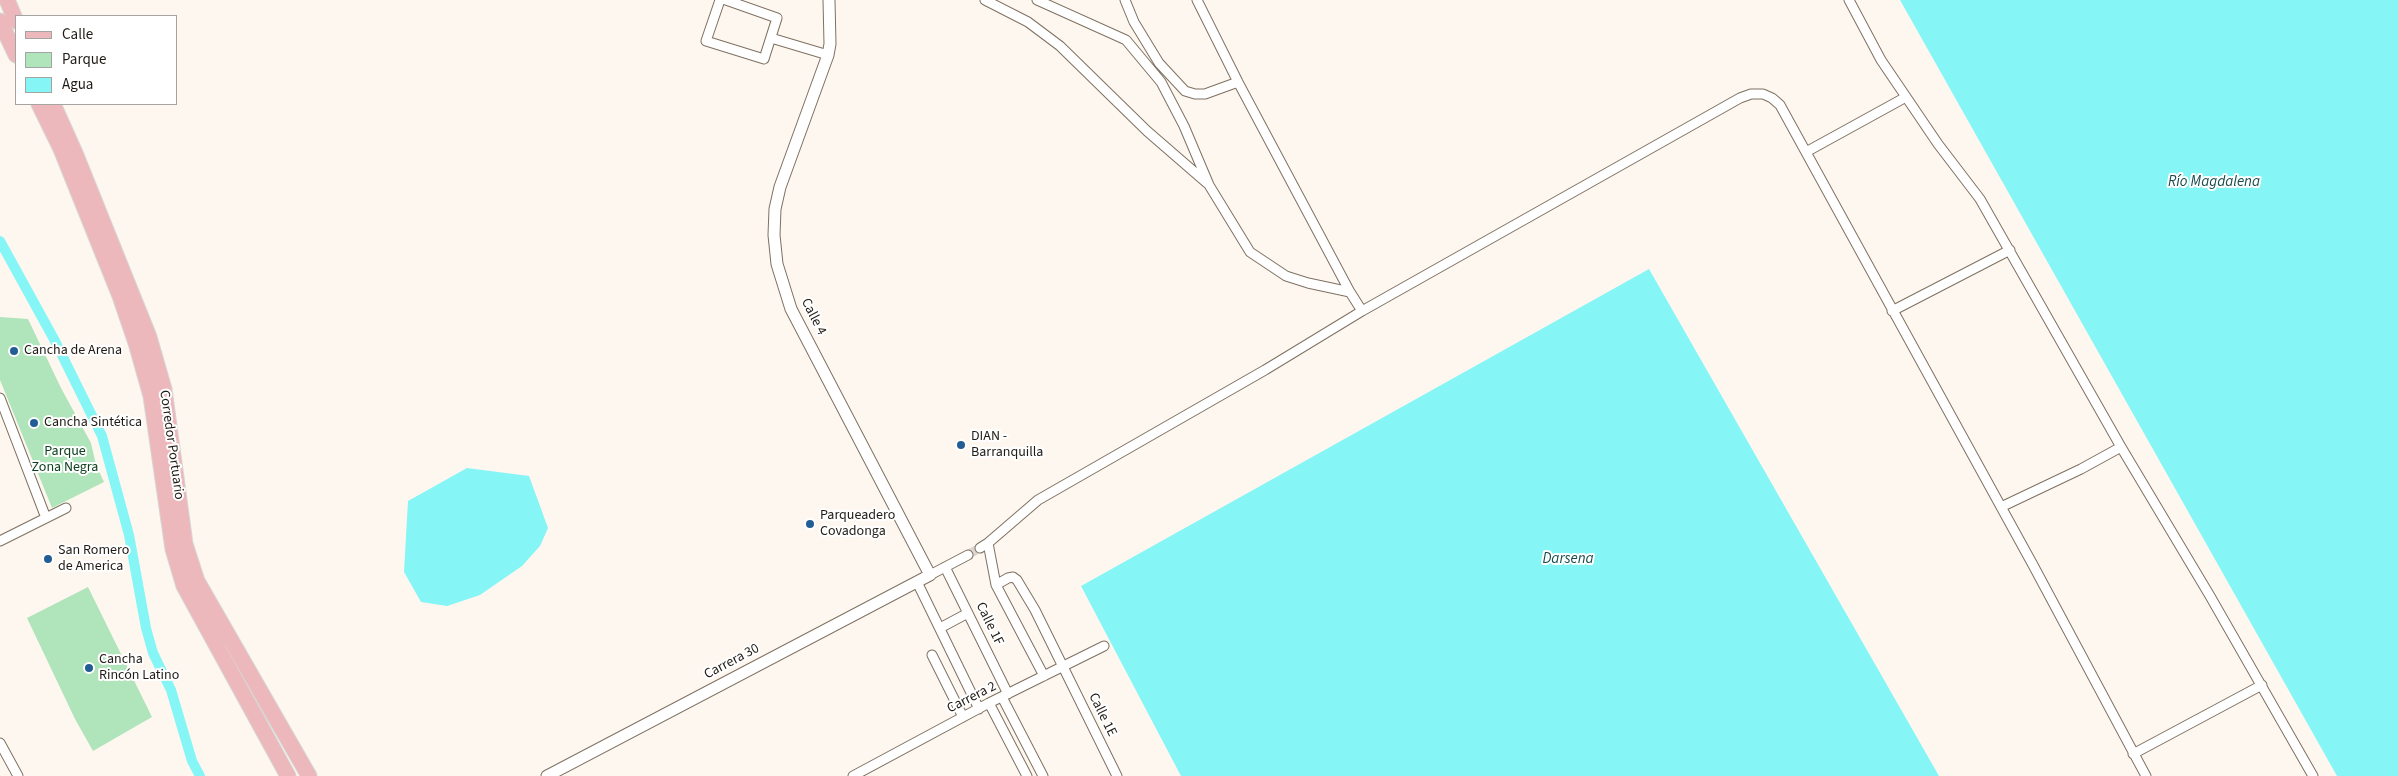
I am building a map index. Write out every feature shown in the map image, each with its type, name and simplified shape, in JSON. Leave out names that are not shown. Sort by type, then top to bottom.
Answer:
[{"type":"main road","points":[[7,0],[15,19]]},
{"type":"main road","points":[[0,21],[15,53]]},
{"type":"main road","name":"Corredor Portuario","points":[[39,105],[61,149],[120,296],[136,343],[151,396],[173,549],[184,586],[288,776]]},
{"type":"main road","name":"Corredor Portuario","points":[[53,105],[75,152],[149,337],[164,389],[185,544],[197,581],[309,776]]},
{"type":"street","points":[[720,0],[706,41],[764,60],[777,18],[726,0]]},
{"type":"street","name":"Calle 4","points":[[829,0],[830,44],[828,55],[780,187],[775,209],[774,235],[777,264],[791,309],[930,575]]},
{"type":"street","points":[[985,0],[1028,22],[1060,46],[1147,131],[1210,185]]},
{"type":"street","points":[[1037,0],[1126,40],[1161,82],[1184,126],[1210,185],[1250,252],[1286,276],[1350,292]]},
{"type":"street","points":[[1125,0],[1134,22],[1159,63],[1185,91],[1205,94],[1238,82]]},
{"type":"street","points":[[1197,0],[1238,82],[1350,292],[1362,311]]},
{"type":"street","points":[[1849,0],[1881,60],[1938,144],[1980,199],[2121,447],[2262,685],[2313,776]]},
{"type":"street","points":[[771,38],[828,55]]},
{"type":"street","points":[[1044,676],[996,585],[984,545],[1038,500],[1258,374],[1362,311],[1751,94],[1768,96],[1780,105],[2001,507],[2146,776]]},
{"type":"street","points":[[1806,152],[1906,97]]},
{"type":"street","points":[[1892,311],[2010,250]]},
{"type":"street","points":[[0,398],[46,518]]},
{"type":"street","points":[[2001,507],[2081,469],[2121,447]]},
{"type":"street","points":[[0,541],[66,508]]},
{"type":"street","points":[[930,575],[968,554]]},
{"type":"street","name":"Calle 1F","points":[[945,567],[1043,776]]},
{"type":"street","name":"Carrera 30","points":[[547,776],[930,575]]},
{"type":"street","name":"Calle 1E","points":[[996,585],[1008,578],[1013,577],[1017,580],[1063,666],[1117,776]]},
{"type":"street","points":[[917,582],[979,709]]},
{"type":"street","points":[[940,628],[968,613]]},
{"type":"street","name":"Carrera 2","points":[[853,776],[989,703],[1104,646]]},
{"type":"street","points":[[932,655],[963,717]]},
{"type":"street","points":[[2133,754],[2262,685]]},
{"type":"street","points":[[989,703],[1027,776]]},
{"type":"street","points":[[0,743],[18,776]]},
{"type":"green space","name":"Parque Zona Negra","points":[[0,317],[28,319],[61,388],[91,443],[96,465],[104,482],[52,508],[0,380]]},
{"type":"green space","name":"Cancha Rincón Latino","points":[[88,587],[152,717],[93,751],[75,719],[27,618]]},
{"type":"water","name":"Río Magdalena","points":[[1900,0],[2398,0],[2398,776],[2337,776]]},
{"type":"water","name":"Darsena","points":[[1649,269],[1939,776],[1181,776],[1081,586]]},
{"type":"water","points":[[467,468],[529,476],[548,528],[540,546],[522,566],[480,595],[447,606],[421,602],[404,572],[408,501]]},
{"type":"waterway","points":[[0,241],[55,341],[102,436],[129,535],[146,628],[153,653],[171,690],[192,761],[200,776]]},
{"type":"tunnel","points":[[969,554],[980,548]]},
{"type":"place","name":"Cancha de Arena","points":[[14,351]]},
{"type":"place","name":"Cancha Sintética","points":[[34,423]]},
{"type":"place","name":"DIAN - Barranquilla","points":[[961,445]]},
{"type":"place","name":"Parqueadero Covadonga","points":[[810,524]]},
{"type":"place","name":"San Romero de America","points":[[48,559]]},
{"type":"place","name":"Cancha Rincón Latino","points":[[89,668]]}]
